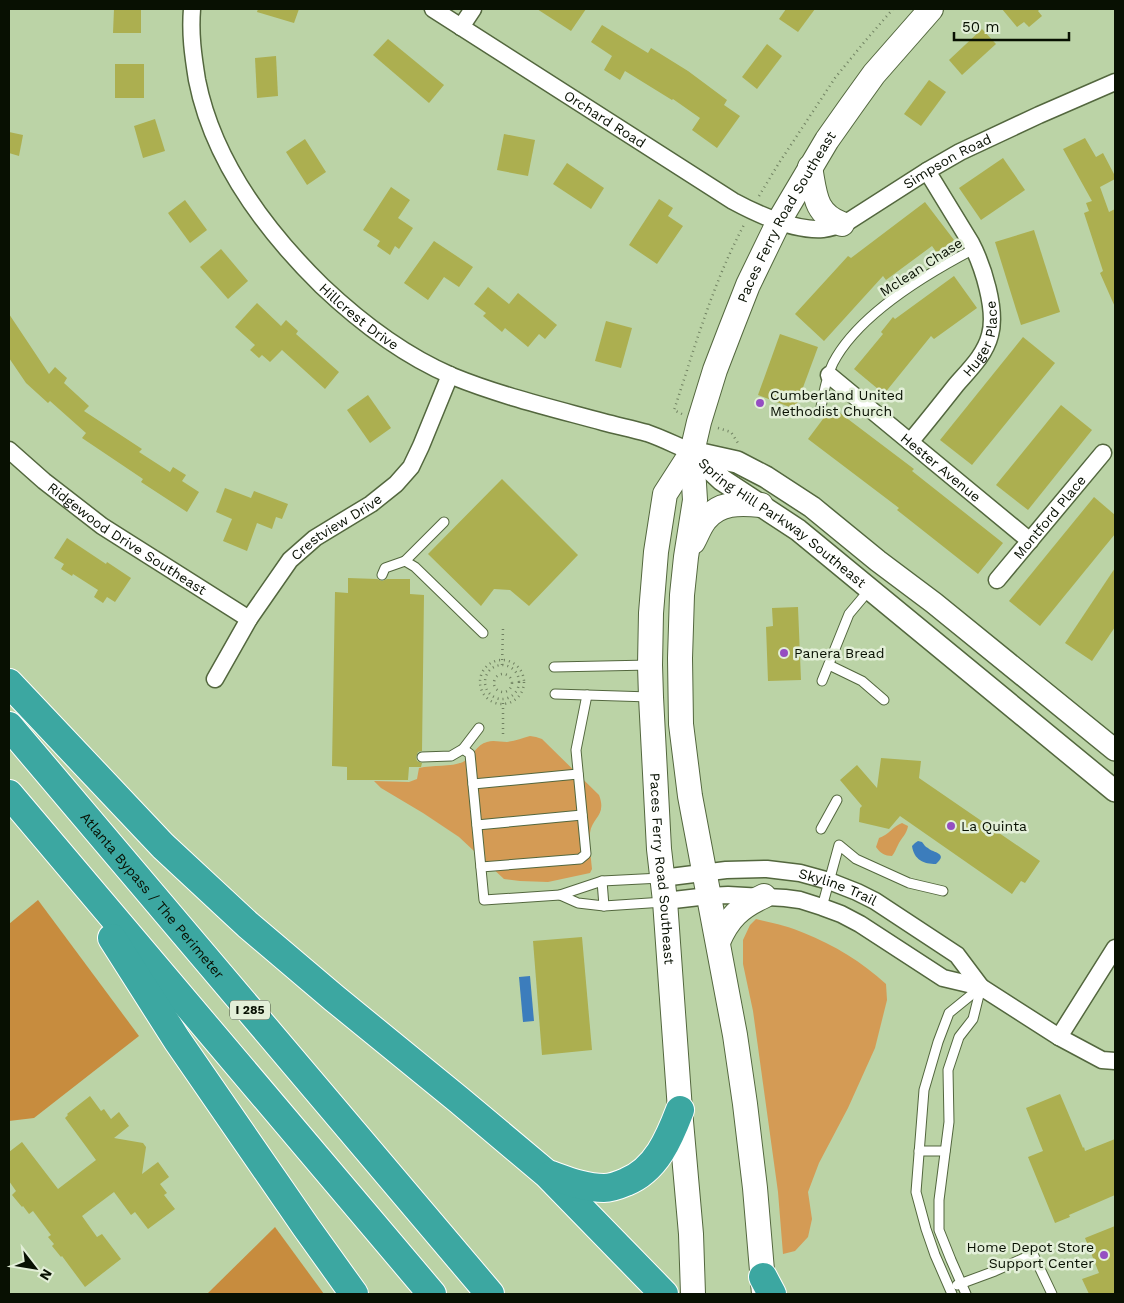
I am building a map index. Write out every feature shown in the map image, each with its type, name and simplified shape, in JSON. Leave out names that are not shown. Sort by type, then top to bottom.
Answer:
[{"type":"highway","points":[[9,684],[163,846],[248,926],[547,1174],[664,1294]]},
{"type":"highway","name":"Atlanta Bypass / The Perimeter","points":[[9,726],[490,1294]]},
{"type":"highway","points":[[9,794],[432,1294]]},
{"type":"highway","points":[[55,848],[177,1040],[354,1294]]},
{"type":"highway","points":[[547,1174],[588,1187],[605,1188],[632,1180],[652,1165],[670,1135],[680,1110]]},
{"type":"main road","name":"Paces Ferry Road Southeast","points":[[766,1289],[745,1104],[735,1035],[703,873],[690,796],[681,724],[680,658],[682,595],[695,500],[692,452],[715,370],[748,284],[779,221],[827,140],[868,82],[931,9]]},
{"type":"main road","points":[[810,167],[817,202],[822,212],[842,224]]},
{"type":"main road","name":"Paces Ferry Road Southeast","points":[[692,452],[665,494],[656,552],[651,613],[650,665],[659,849],[665,902],[694,1294]]},
{"type":"main road","points":[[686,556],[704,521],[715,510],[729,505],[744,503],[761,505]]},
{"type":"main road","points":[[718,942],[734,915],[750,902],[764,896]]},
{"type":"street","name":"Hillcrest Drive","points":[[192,9],[190,28],[192,49],[202,102],[212,133],[224,158],[237,182],[267,226],[290,253],[358,318],[376,332],[422,361],[482,388],[522,401],[648,434],[692,452]]},
{"type":"street","name":"Orchard Road","points":[[433,9],[733,201],[779,221]]},
{"type":"street","points":[[461,27],[473,9]]},
{"type":"street","name":"Simpson Road","points":[[779,221],[808,228],[835,227],[849,221],[960,152],[1115,82]]},
{"type":"street","name":"Huger Place","points":[[910,442],[979,358],[989,339],[992,326],[992,308],[982,268],[974,249],[927,171]]},
{"type":"street","name":"Crestview Drive","points":[[215,679],[250,619],[290,560],[315,538],[371,504],[396,484],[410,467],[421,446],[450,375]]},
{"type":"street","name":"Hester Avenue","points":[[829,375],[1030,541]]},
{"type":"street","name":"Ridgewood Drive Southeast","points":[[9,450],[44,481],[102,526],[250,619]]},
{"type":"street","name":"Spring Hill Parkway Southeast","points":[[692,452],[722,480],[798,530],[1115,791]]},
{"type":"street","name":"Spring Hill Parkway Southeast","points":[[692,452],[737,462],[766,477],[818,512],[878,561],[934,603],[1115,750]]},
{"type":"street","name":"Montford Place","points":[[997,580],[1103,452]]},
{"type":"street","name":"Skyline Trail","points":[[662,878],[726,870],[767,869],[800,873],[829,880],[875,902],[957,955],[981,987]]},
{"type":"street","name":"Skyline Trail","points":[[665,902],[708,896],[764,896],[800,900],[822,907],[860,924],[944,978],[981,987],[1059,1036],[1102,1060],[1115,1061]]},
{"type":"street","points":[[1059,1036],[1115,948]]},
{"type":"lane","name":"Mclean Chase","points":[[820,407],[829,375],[836,359],[849,340],[900,293],[974,249]]},
{"type":"lane","points":[[382,575],[385,568],[405,561],[444,522]]},
{"type":"lane","points":[[405,561],[416,567],[483,633]]},
{"type":"lane","points":[[822,681],[849,614],[870,589]]},
{"type":"lane","points":[[554,667],[650,665]]},
{"type":"lane","points":[[829,665],[862,681],[884,700]]},
{"type":"lane","points":[[555,694],[651,697]]},
{"type":"lane","points":[[481,867],[580,859],[586,854],[576,750],[587,695]]},
{"type":"lane","points":[[422,758],[451,756],[463,749],[479,728]]},
{"type":"lane","points":[[463,749],[470,754],[484,900],[560,895],[602,882],[662,878]]},
{"type":"lane","points":[[473,784],[578,774]]},
{"type":"lane","points":[[821,829],[837,800]]},
{"type":"lane","points":[[477,825],[582,815]]},
{"type":"lane","points":[[822,907],[839,844],[856,859],[909,883],[943,891]]},
{"type":"lane","points":[[602,882],[604,906]]},
{"type":"lane","points":[[560,895],[578,902],[604,906],[665,902]]},
{"type":"lane","points":[[981,987],[949,1013],[924,1090],[916,1192],[935,1255],[951,1291],[962,1283],[1033,1254],[1052,1294]]},
{"type":"lane","points":[[966,1294],[940,1230],[939,1200],[949,1122],[948,1070],[959,1038],[973,1019],[981,987]]},
{"type":"lane","points":[[918,1151],[945,1151]]},
{"type":"path","points":[[502,665],[503,628]]},
{"type":"path","points":[[502,660],[516,665],[521,670],[524,684],[518,698],[512,702],[497,704],[484,695],[480,680],[485,668],[491,663],[502,660]]},
{"type":"path","points":[[502,665],[512,668],[516,672],[519,677],[519,683],[516,693],[503,699],[493,696],[488,691],[485,681],[490,670],[502,665]]},
{"type":"path","points":[[498,674],[507,674],[512,682],[511,688],[506,692],[495,688],[494,682],[498,674]]},
{"type":"path","points":[[512,682],[519,683]]},
{"type":"path","points":[[493,696],[497,690]]},
{"type":"path","points":[[503,699],[503,734]]},
{"type":"shaded area","points":[[530,736],[542,739],[599,795],[601,808],[590,833],[592,869],[590,873],[548,882],[504,879],[459,837],[381,788],[374,781],[409,782],[417,779],[419,768],[453,765],[463,762],[483,743],[492,741],[510,742]]},
{"type":"shaded area","points":[[902,823],[908,826],[895,852],[892,856],[881,852],[876,847],[879,838]]},
{"type":"shaded area","points":[[38,900],[139,1036],[34,1118],[9,1121],[9,924]]},
{"type":"shaded area","points":[[756,919],[792,928],[826,943],[857,961],[886,984],[887,1000],[875,1048],[848,1108],[819,1163],[808,1192],[812,1219],[808,1237],[795,1251],[783,1254],[778,1192],[753,1011],[743,964],[743,940],[750,925]]},
{"type":"shaded area","points":[[275,1227],[324,1294],[207,1294]]},
{"type":"water","points":[[918,841],[940,855],[941,858],[936,864],[927,863],[917,858],[912,846]]},
{"type":"water","points":[[530,976],[534,1021],[523,1022],[519,977]]},
{"type":"building","points":[[114,9],[141,9],[141,33],[113,33]]},
{"type":"building","points":[[258,9],[299,9],[294,23],[257,12]]},
{"type":"building","points":[[537,9],[586,9],[571,31]]},
{"type":"building","points":[[786,9],[815,9],[798,32],[779,19]]},
{"type":"building","points":[[1002,9],[1040,9],[1038,11],[1042,16],[1029,27],[1024,22],[1017,27]]},
{"type":"building","points":[[602,25],[648,53],[651,48],[688,71],[727,100],[724,105],[740,116],[717,148],[692,130],[700,118],[673,99],[625,71],[620,80],[604,70],[612,56],[591,42]]},
{"type":"building","points":[[982,29],[996,44],[962,75],[949,60]]},
{"type":"building","points":[[388,39],[444,85],[429,103],[373,55]]},
{"type":"building","points":[[767,44],[782,56],[757,89],[742,77]]},
{"type":"building","points":[[276,56],[278,96],[257,98],[255,58]]},
{"type":"building","points":[[115,64],[144,64],[144,98],[115,98]]},
{"type":"building","points":[[929,80],[946,92],[921,126],[904,114]]},
{"type":"building","points":[[155,119],[165,151],[143,158],[134,126]]},
{"type":"building","points":[[9,132],[23,135],[19,156],[9,153]]},
{"type":"building","points":[[504,134],[535,140],[528,176],[497,170]]},
{"type":"building","points":[[1085,138],[1096,157],[1103,153],[1115,176],[1115,179],[1100,187],[1109,212],[1115,209],[1115,307],[1100,273],[1103,271],[1084,213],[1089,211],[1086,203],[1092,201],[1063,149]]},
{"type":"building","points":[[305,139],[326,172],[307,185],[286,152]]},
{"type":"building","points":[[1003,158],[1025,190],[981,220],[959,188]]},
{"type":"building","points":[[567,163],[604,188],[591,209],[553,184]]},
{"type":"building","points":[[391,187],[410,200],[398,218],[413,228],[399,249],[395,246],[390,255],[377,246],[380,241],[363,230]]},
{"type":"building","points":[[659,199],[673,208],[668,216],[683,226],[657,264],[629,245]]},
{"type":"building","points":[[185,200],[207,230],[190,243],[168,213]]},
{"type":"building","points":[[925,202],[954,240],[937,253],[932,246],[886,280],[883,276],[824,341],[795,314],[848,256],[851,258]]},
{"type":"building","points":[[1034,230],[1060,312],[1021,325],[995,242]]},
{"type":"building","points":[[434,241],[473,267],[459,287],[444,277],[428,300],[404,283]]},
{"type":"building","points":[[221,249],[248,281],[228,299],[200,267]]},
{"type":"building","points":[[954,276],[977,308],[934,339],[931,336],[884,394],[854,369],[883,334],[881,332],[893,317],[895,319]]},
{"type":"building","points":[[488,287],[509,304],[518,293],[557,325],[545,339],[539,334],[528,347],[505,328],[502,332],[483,316],[486,313],[474,304]]},
{"type":"building","points":[[257,303],[281,326],[286,320],[298,331],[296,334],[339,372],[325,389],[282,350],[270,362],[262,355],[259,358],[250,350],[255,345],[235,327]]},
{"type":"building","points":[[9,314],[49,374],[55,367],[67,378],[64,383],[89,406],[84,411],[142,449],[139,452],[170,472],[173,467],[186,475],[182,481],[199,492],[187,512],[141,482],[143,479],[82,438],[86,433],[50,401],[48,403],[26,383],[9,358]]},
{"type":"building","points":[[606,321],[632,328],[621,368],[595,361]]},
{"type":"building","points":[[780,334],[818,347],[795,409],[758,395]]},
{"type":"building","points":[[1023,337],[1055,363],[972,465],[940,440]]},
{"type":"building","points":[[368,395],[391,428],[370,443],[347,410]]},
{"type":"building","points":[[1061,405],[1092,430],[1028,510],[996,485]]},
{"type":"building","points":[[832,407],[914,469],[912,471],[1003,543],[978,574],[897,510],[899,508],[808,439]]},
{"type":"building","points":[[502,479],[578,555],[529,606],[510,590],[494,589],[481,606],[428,554]]},
{"type":"building","points":[[225,488],[251,498],[254,491],[288,504],[282,519],[276,517],[272,529],[257,523],[247,551],[223,541],[232,519],[216,512]]},
{"type":"building","points":[[1094,497],[1115,515],[1115,534],[1040,626],[1009,601]]},
{"type":"building","points":[[67,538],[131,578],[115,602],[107,597],[103,603],[94,597],[98,590],[73,574],[72,576],[61,569],[64,564],[54,558]]},
{"type":"building","points":[[1115,568],[1115,627],[1092,661],[1065,643]]},
{"type":"building","points":[[348,578],[377,579],[382,581],[387,579],[410,579],[410,594],[424,595],[422,751],[418,752],[416,757],[417,761],[422,763],[421,767],[409,767],[408,780],[347,780],[347,767],[332,766],[335,592],[348,593]]},
{"type":"building","name":"Panera Bread","points":[[798,607],[801,680],[768,681],[766,627],[773,626],[772,608]]},
{"type":"building","name":"La Quinta","points":[[881,758],[921,761],[919,778],[1040,861],[1025,883],[1021,881],[1012,894],[900,816],[889,829],[859,822],[860,808],[862,806],[840,780],[857,765],[877,788]]},
{"type":"building","points":[[582,937],[592,1050],[542,1055],[533,941]]},
{"type":"building","points":[[1060,1094],[1085,1151],[1115,1139],[1115,1195],[1055,1223],[1028,1157],[1043,1151],[1026,1108]]},
{"type":"building","points":[[90,1096],[101,1111],[104,1109],[111,1119],[119,1112],[129,1126],[114,1138],[143,1143],[146,1147],[142,1174],[158,1162],[169,1177],[160,1184],[167,1193],[164,1195],[175,1209],[148,1229],[135,1212],[131,1215],[114,1192],[82,1216],[97,1237],[102,1234],[121,1259],[85,1287],[62,1256],[52,1246],[54,1244],[48,1237],[51,1235],[33,1211],[29,1214],[12,1195],[16,1191],[9,1181],[9,1152],[22,1142],[58,1189],[96,1160],[65,1118],[67,1114]]},
{"type":"building","name":"Home Depot Store Support Center","points":[[1115,1226],[1115,1294],[1089,1294],[1082,1279],[1099,1273],[1085,1238]]},
{"type":"place","name":"Cumberland United Methodist Church","points":[[760,403]]},
{"type":"place","name":"Panera Bread","points":[[784,653]]},
{"type":"place","name":"La Quinta","points":[[951,826]]},
{"type":"place","name":"Home Depot Store Support Center","points":[[1104,1255]]}]
